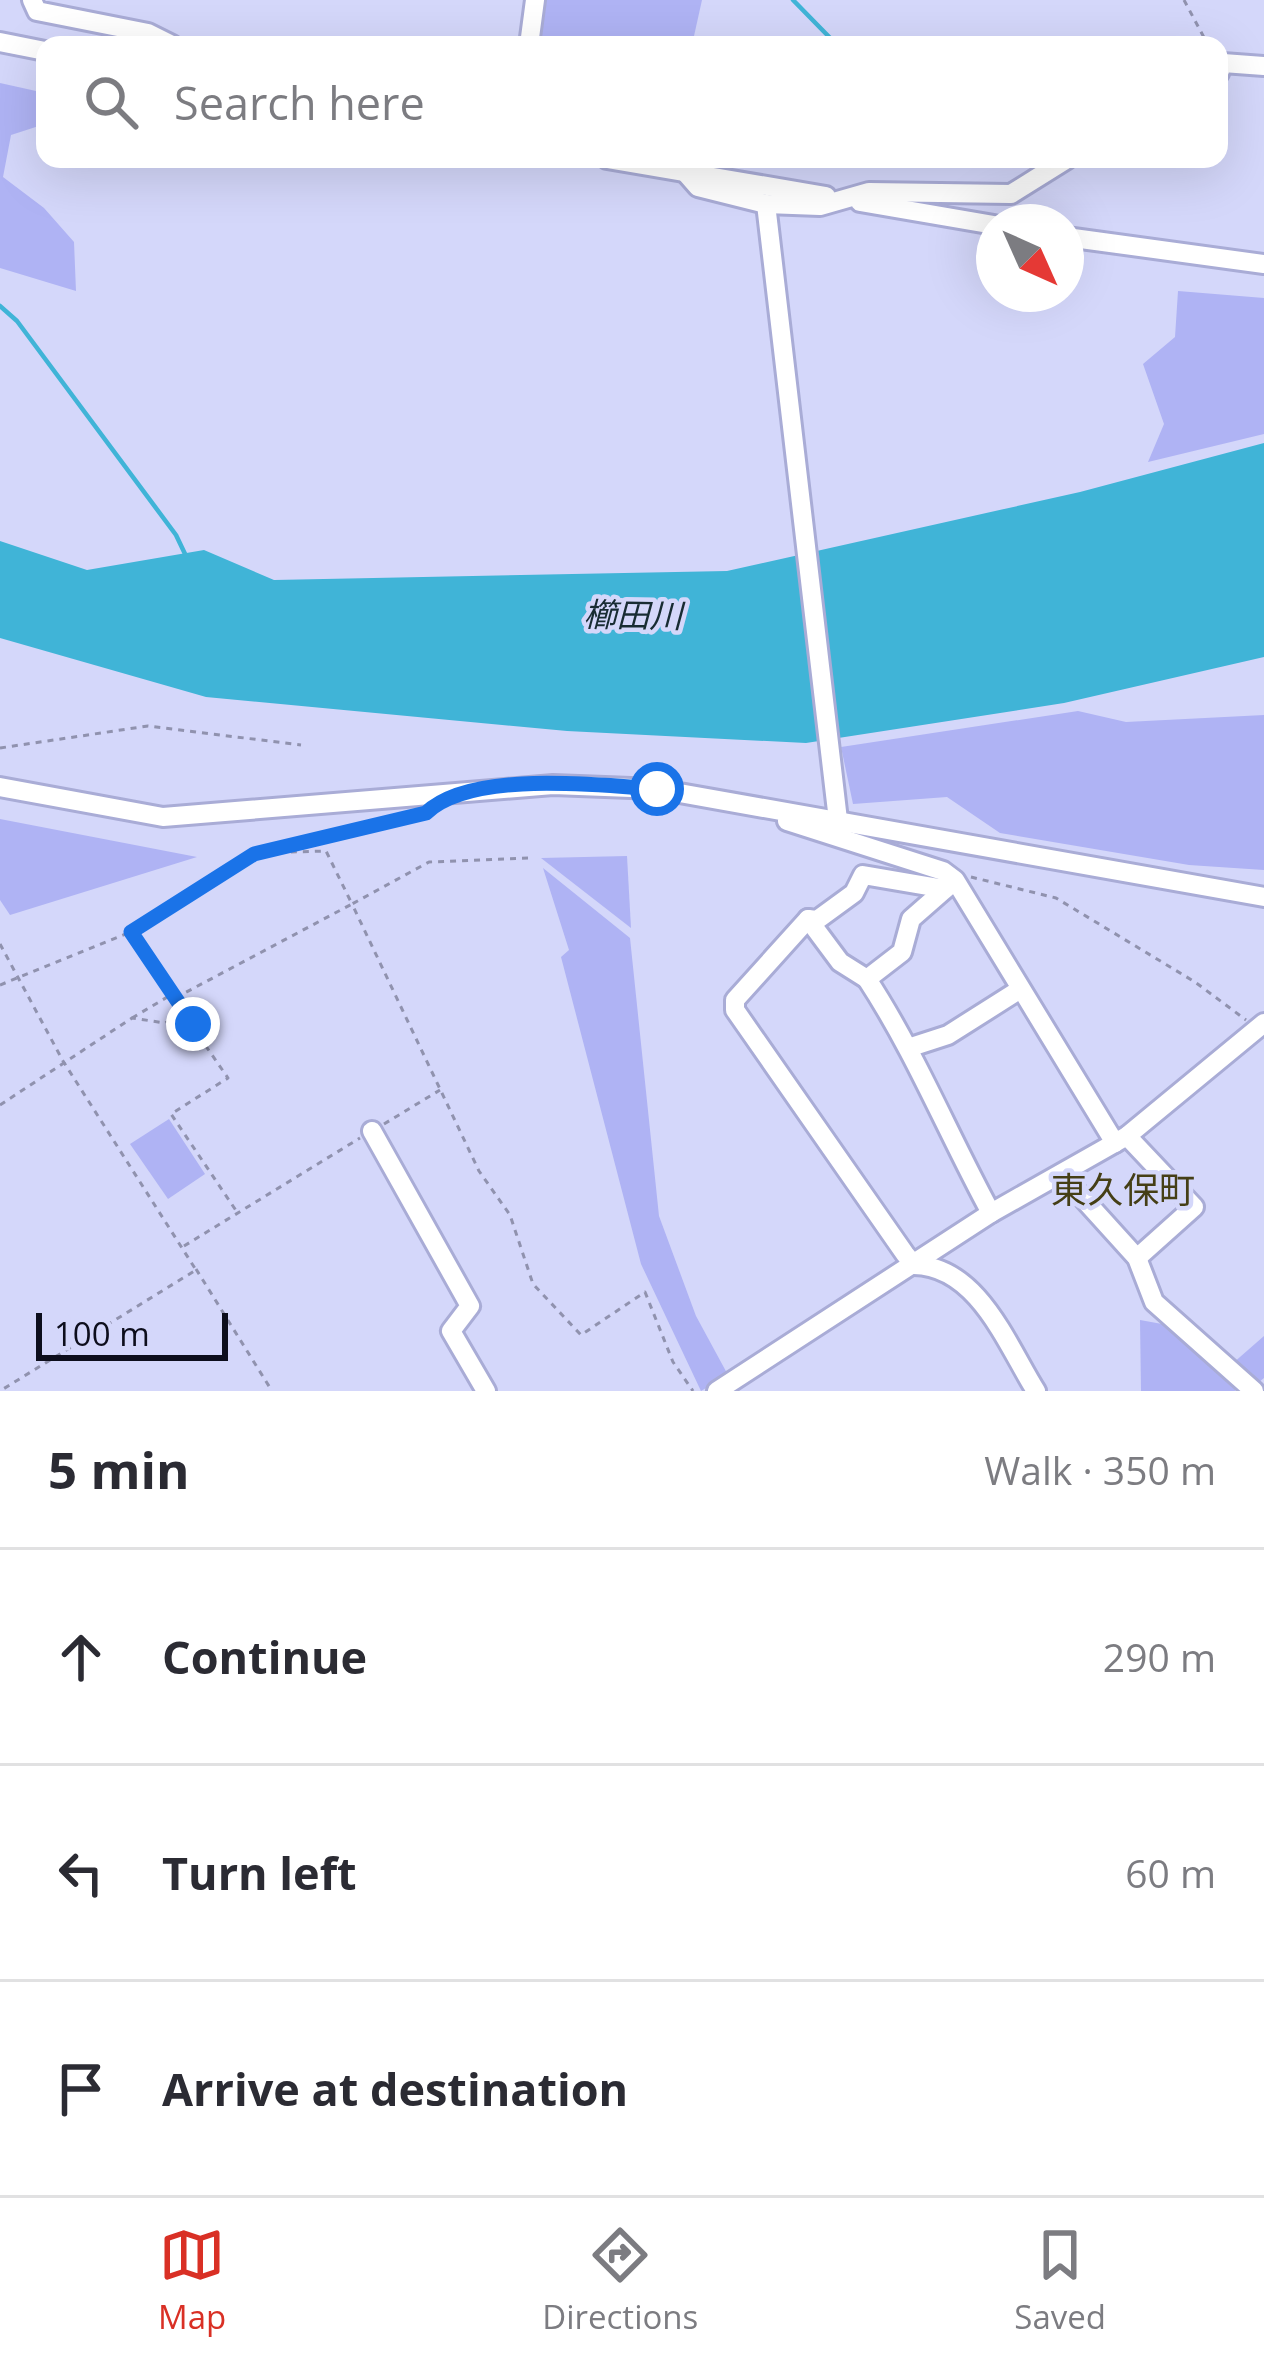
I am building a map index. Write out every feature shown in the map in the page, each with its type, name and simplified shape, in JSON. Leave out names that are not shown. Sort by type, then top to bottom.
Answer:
[{"type":"street","points":[[32,0],[37,11],[154,36]]},
{"type":"street","points":[[530,36],[535,0]]},
{"type":"street","points":[[0,41],[36,49]]},
{"type":"street","points":[[1228,69],[1264,66]]},
{"type":"street","points":[[653,168],[976,222]]},
{"type":"street","points":[[678,168],[698,187],[766,204],[820,206],[869,192],[1011,194],[1053,168]]},
{"type":"street","points":[[766,204],[837,813]]},
{"type":"street","points":[[1084,239],[1264,264]]},
{"type":"street","points":[[0,787],[163,817],[553,784],[606,786],[837,813],[1264,897]]},
{"type":"street","points":[[767,808],[786,820],[948,880],[1121,1140],[1194,1207],[1137,1258]]},
{"type":"street","points":[[808,919],[817,920],[854,893],[863,874],[948,880]]},
{"type":"street","points":[[867,980],[902,952],[911,919],[948,880]]},
{"type":"street","points":[[808,919],[840,962],[867,980],[911,1047],[925,1087],[946,1116],[949,1134],[991,1213]]},
{"type":"street","points":[[808,919],[735,1000],[735,1010],[914,1265]]},
{"type":"street","points":[[911,1047],[948,1035],[1019,990]]},
{"type":"street","points":[[717,1391],[991,1213],[1121,1140],[1262,1022],[1264,1004]]},
{"type":"street","points":[[372,1131],[470,1306],[451,1331],[486,1391]]},
{"type":"street","points":[[1061,1174],[1137,1258],[1154,1302],[1254,1391]]},
{"type":"street","points":[[914,1265],[929,1266],[973,1291],[1036,1391]]},
{"type":"path","points":[[1184,0],[1203,36]]},
{"type":"path","points":[[0,748],[148,726],[301,745]]},
{"type":"path","points":[[0,985],[131,932],[254,854],[426,813],[444,796]]},
{"type":"path","points":[[254,854],[326,851],[479,1171],[509,1215],[533,1284],[581,1335],[645,1292],[674,1362],[693,1391]]},
{"type":"path","points":[[0,1106],[132,1018],[429,862],[528,858]]},
{"type":"path","points":[[948,880],[1057,898],[1196,982],[1234,1016],[1262,1022]]},
{"type":"path","points":[[131,932],[228,1078],[171,1114],[238,1213]]},
{"type":"path","points":[[0,944],[63,1061],[272,1391]]},
{"type":"path","points":[[132,1018],[165,1023],[183,1014]]},
{"type":"path","points":[[182,1247],[440,1090]]},
{"type":"path","points":[[0,1391],[196,1270]]},
{"type":"shaded area","points":[[545,0],[702,0],[694,36],[541,36]]},
{"type":"shaded area","points":[[0,83],[36,91],[36,127],[11,135],[3,177],[44,208],[74,242],[76,291],[0,268]]},
{"type":"shaded area","points":[[1178,291],[1264,298],[1264,434],[1148,462],[1164,424],[1143,364],[1175,337]]},
{"type":"shaded area","points":[[1078,711],[1126,722],[1264,715],[1264,870],[1189,865],[1000,833],[947,797],[853,804],[841,747]]},
{"type":"shaded area","points":[[0,819],[197,857],[10,915],[0,900]]},
{"type":"shaded area","points":[[627,856],[631,928],[541,858]]},
{"type":"shaded area","points":[[543,868],[630,938],[659,1216],[696,1316],[728,1375],[701,1391],[641,1264],[561,957],[569,950]]},
{"type":"shaded area","points":[[169,1119],[205,1174],[168,1199],[130,1144]]},
{"type":"shaded area","points":[[1140,1320],[1173,1326],[1234,1381],[1235,1391],[1141,1391]]},
{"type":"shaded area","points":[[1264,1336],[1264,1378],[1254,1386],[1232,1364]]},
{"type":"water","name":"櫛田川","points":[[1264,443],[1264,657],[1064,703],[806,743],[567,731],[206,697],[0,638],[0,541],[87,570],[204,550],[274,580],[727,571],[1080,492]]},
{"type":"waterway","points":[[793,0],[828,36]]},
{"type":"waterway","points":[[0,306],[17,321],[176,535],[186,556]]},
{"type":"district","name":"東久保町","points":[[1123,1190]]},
{"type":"route","points":[[193,1024],[131,932],[254,854],[426,813],[444,796],[491,788],[553,784],[657,789]]}]
